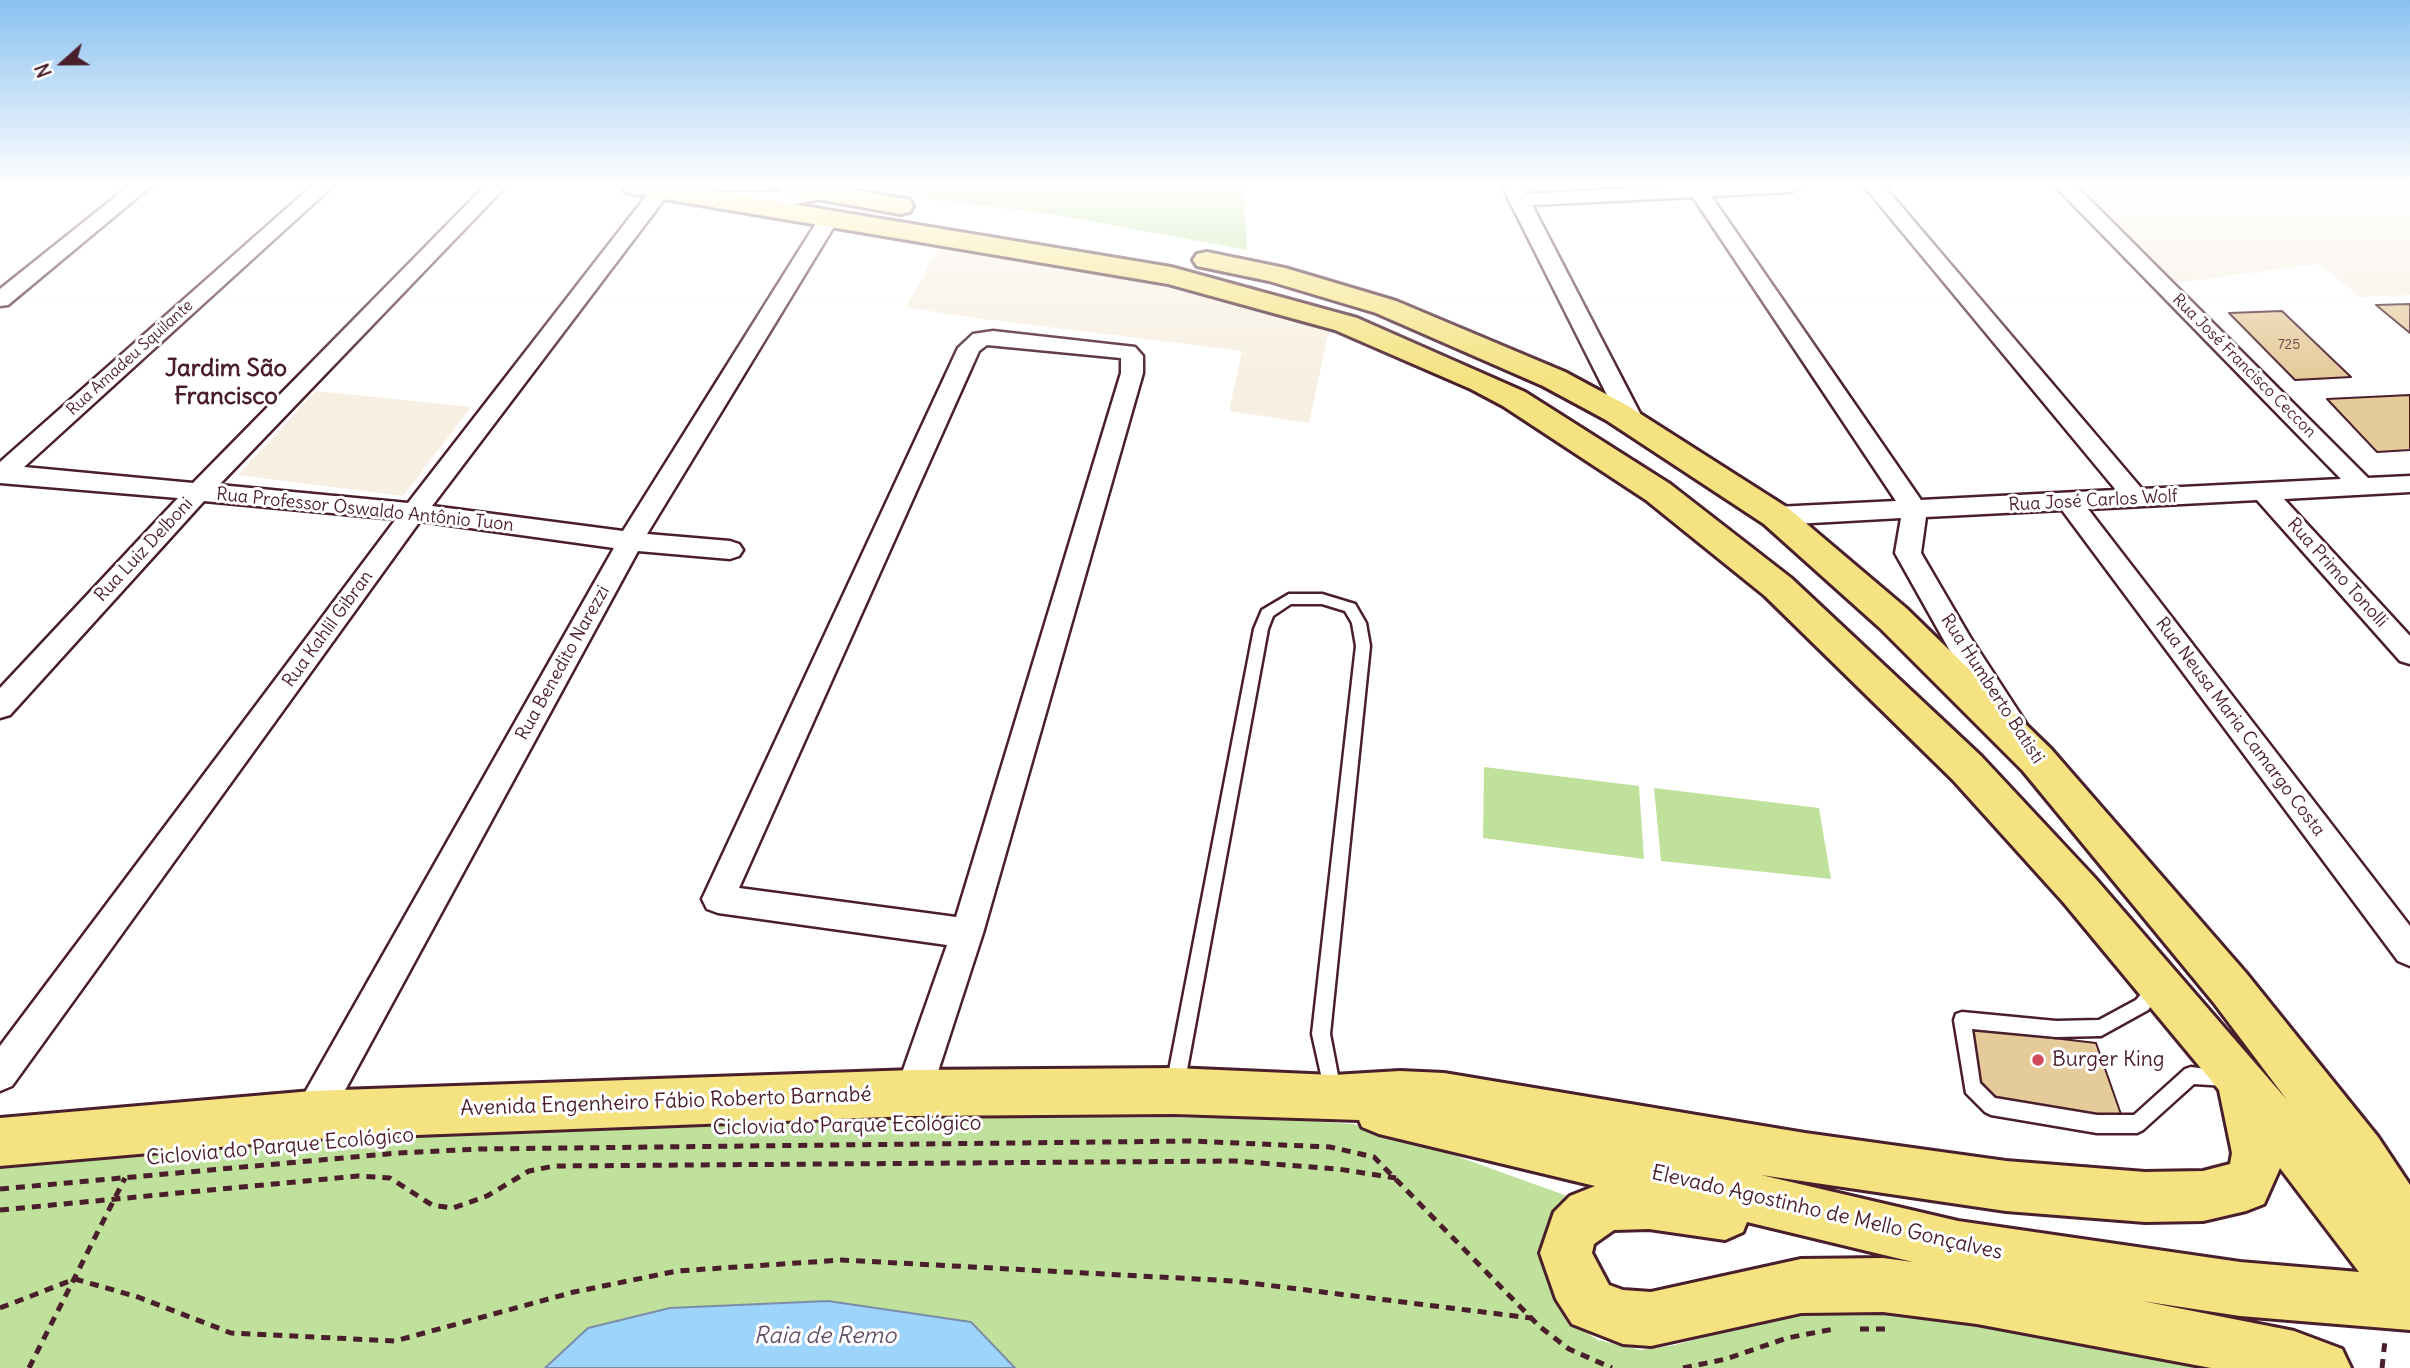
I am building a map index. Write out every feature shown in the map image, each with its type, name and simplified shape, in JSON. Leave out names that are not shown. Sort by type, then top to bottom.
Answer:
[{"type":"main road","points":[[1098,250],[1275,274],[1387,307],[1554,379],[1633,423],[1776,516],[1893,618],[2037,760]]},
{"type":"main road","points":[[1120,254],[1171,276],[1309,312],[1388,340],[1514,399],[1658,492],[1778,587],[1968,768],[2161,984],[2374,1248],[2410,1302]]},
{"type":"main road","points":[[1658,492],[1724,513],[1776,516]]},
{"type":"main road","name":"Rua Humberto Batisti","points":[[2037,760],[2230,988],[2360,1155]]},
{"type":"main road","points":[[1333,1098],[1400,1094],[1444,1096],[1805,1158],[2006,1186],[2145,1197],[2203,1196],[2246,1186],[2255,1173],[2257,1153],[2241,1080]]},
{"type":"main road","name":"Avenida Engenheiro Fábio Roberto Barnabé","points":[[0,1142],[312,1115],[913,1093],[1174,1091],[1333,1098]]},
{"type":"main road","name":"Elevado Agostinho de Mello Gonçalves","points":[[1333,1098],[1958,1247],[2240,1289],[2410,1302]]},
{"type":"main road","points":[[2360,1155],[2410,1200]]},
{"type":"main road","points":[[2360,1155],[2410,1230]]},
{"type":"main road","points":[[1817,1213],[1780,1219],[1707,1213],[1649,1203],[1614,1204],[1588,1214],[1572,1230],[1566,1254],[1575,1280],[1591,1305],[1623,1317],[1651,1319],[1801,1286],[1884,1285],[1977,1297],[2207,1340],[2294,1358],[2323,1368]]},
{"type":"street","points":[[0,300],[62,250]]},
{"type":"street","name":"Rua Amadeu Squilante","points":[[1,474],[252,250]]},
{"type":"street","name":"Rua Luiz Delboni","points":[[0,707],[197,493],[433,250]]},
{"type":"street","name":"Rua Kahlil Gibran","points":[[0,1074],[414,512],[615,250]]},
{"type":"street","name":"Rua Benedito Narezzi","points":[[312,1115],[793,250]]},
{"type":"street","points":[[1544,250],[1633,423]]},
{"type":"street","points":[[1738,250],[1915,510]]},
{"type":"street","points":[[1928,250],[2137,499]]},
{"type":"street","name":"Rua José Francisco Ceccon","points":[[2128,250],[2363,487]]},
{"type":"street","points":[[913,1093],[967,933],[1132,373],[1132,356],[1127,352],[993,338],[981,339],[969,348],[718,899],[967,933]]},
{"type":"street","name":"Rua Professor Oswaldo Antônio Tuon","points":[[1,474],[414,512],[630,541],[730,550]]},
{"type":"street","name":"Rua José Carlos Wolf","points":[[1776,516],[2071,504],[2410,484]]},
{"type":"street","name":"Rua Primo Tonolli","points":[[2264,492],[2410,654]]},
{"type":"street","name":"Rua Neusa Maria Camargo Costa","points":[[2071,504],[2410,951]]},
{"type":"street","name":"Rua Humberto Batisti","points":[[1915,510],[1908,554],[1960,644],[2037,760]]},
{"type":"lane","points":[[1174,1091],[1188,1030],[1261,629],[1267,613],[1289,599],[1322,598],[1350,607],[1359,623],[1363,646],[1321,1034],[1333,1098]]},
{"type":"lane","points":[[2161,984],[2142,1005],[2101,1028],[2056,1030],[1962,1020],[1972,1087],[1990,1106],[2096,1124],[2137,1124],[2191,1075],[2241,1080]]},
{"type":"path","name":"Ciclovia do Parque Ecológico","points":[[0,1189],[398,1153],[479,1149],[1190,1141],[1330,1147],[1374,1157],[1532,1318],[1569,1349],[1612,1368]]},
{"type":"path","points":[[0,1210],[358,1176],[390,1178],[432,1205],[453,1208],[487,1196],[529,1171],[554,1166],[1236,1161],[1338,1169],[1397,1178]]},
{"type":"path","points":[[29,1368],[125,1178]]},
{"type":"path","points":[[0,1308],[75,1279],[138,1297],[231,1333],[395,1341],[574,1292],[677,1271],[842,1260],[1234,1281],[1532,1318]]},
{"type":"path","points":[[1683,1368],[1726,1359],[1787,1338],[1833,1329],[1897,1330]]},
{"type":"shaded area","points":[[937,250],[1099,271],[1329,329],[1309,423],[1229,411],[1242,351],[906,307]]},
{"type":"shaded area","points":[[2140,250],[2410,250],[2410,295],[2360,297],[2319,264],[2174,283]]},
{"type":"shaded area","points":[[316,391],[471,407],[403,496],[238,475]]},
{"type":"green space","points":[[1484,767],[1639,786],[1644,859],[1483,838]]},
{"type":"green space","points":[[1654,788],[1819,808],[1831,879],[1661,861]]},
{"type":"green space","points":[[873,1116],[1263,1118],[1353,1124],[1398,1135],[1570,1197],[1546,1227],[1543,1260],[1549,1282],[1578,1327],[1598,1340],[1641,1350],[1675,1345],[1781,1317],[1829,1309],[1889,1310],[2271,1368],[0,1368],[0,1169],[383,1132]]},
{"type":"water","name":"Raia de Remo","points":[[828,1301],[971,1322],[1015,1368],[545,1368],[588,1328],[670,1308]]},
{"type":"building","points":[[2410,304],[2410,333],[2376,305]]},
{"type":"building","points":[[2282,311],[2351,377],[2295,380],[2229,313]]},
{"type":"building","points":[[2410,395],[2410,450],[2377,452],[2327,399]]},
{"type":"building","name":"Burger King","points":[[1969,1028],[2096,1043],[2122,1117],[2000,1102],[1977,1078]]},
{"type":"place","name":"Burger King","points":[[2038,1060]]},
{"type":"district","name":"Jardim São Francisco","points":[[226,383]]}]
